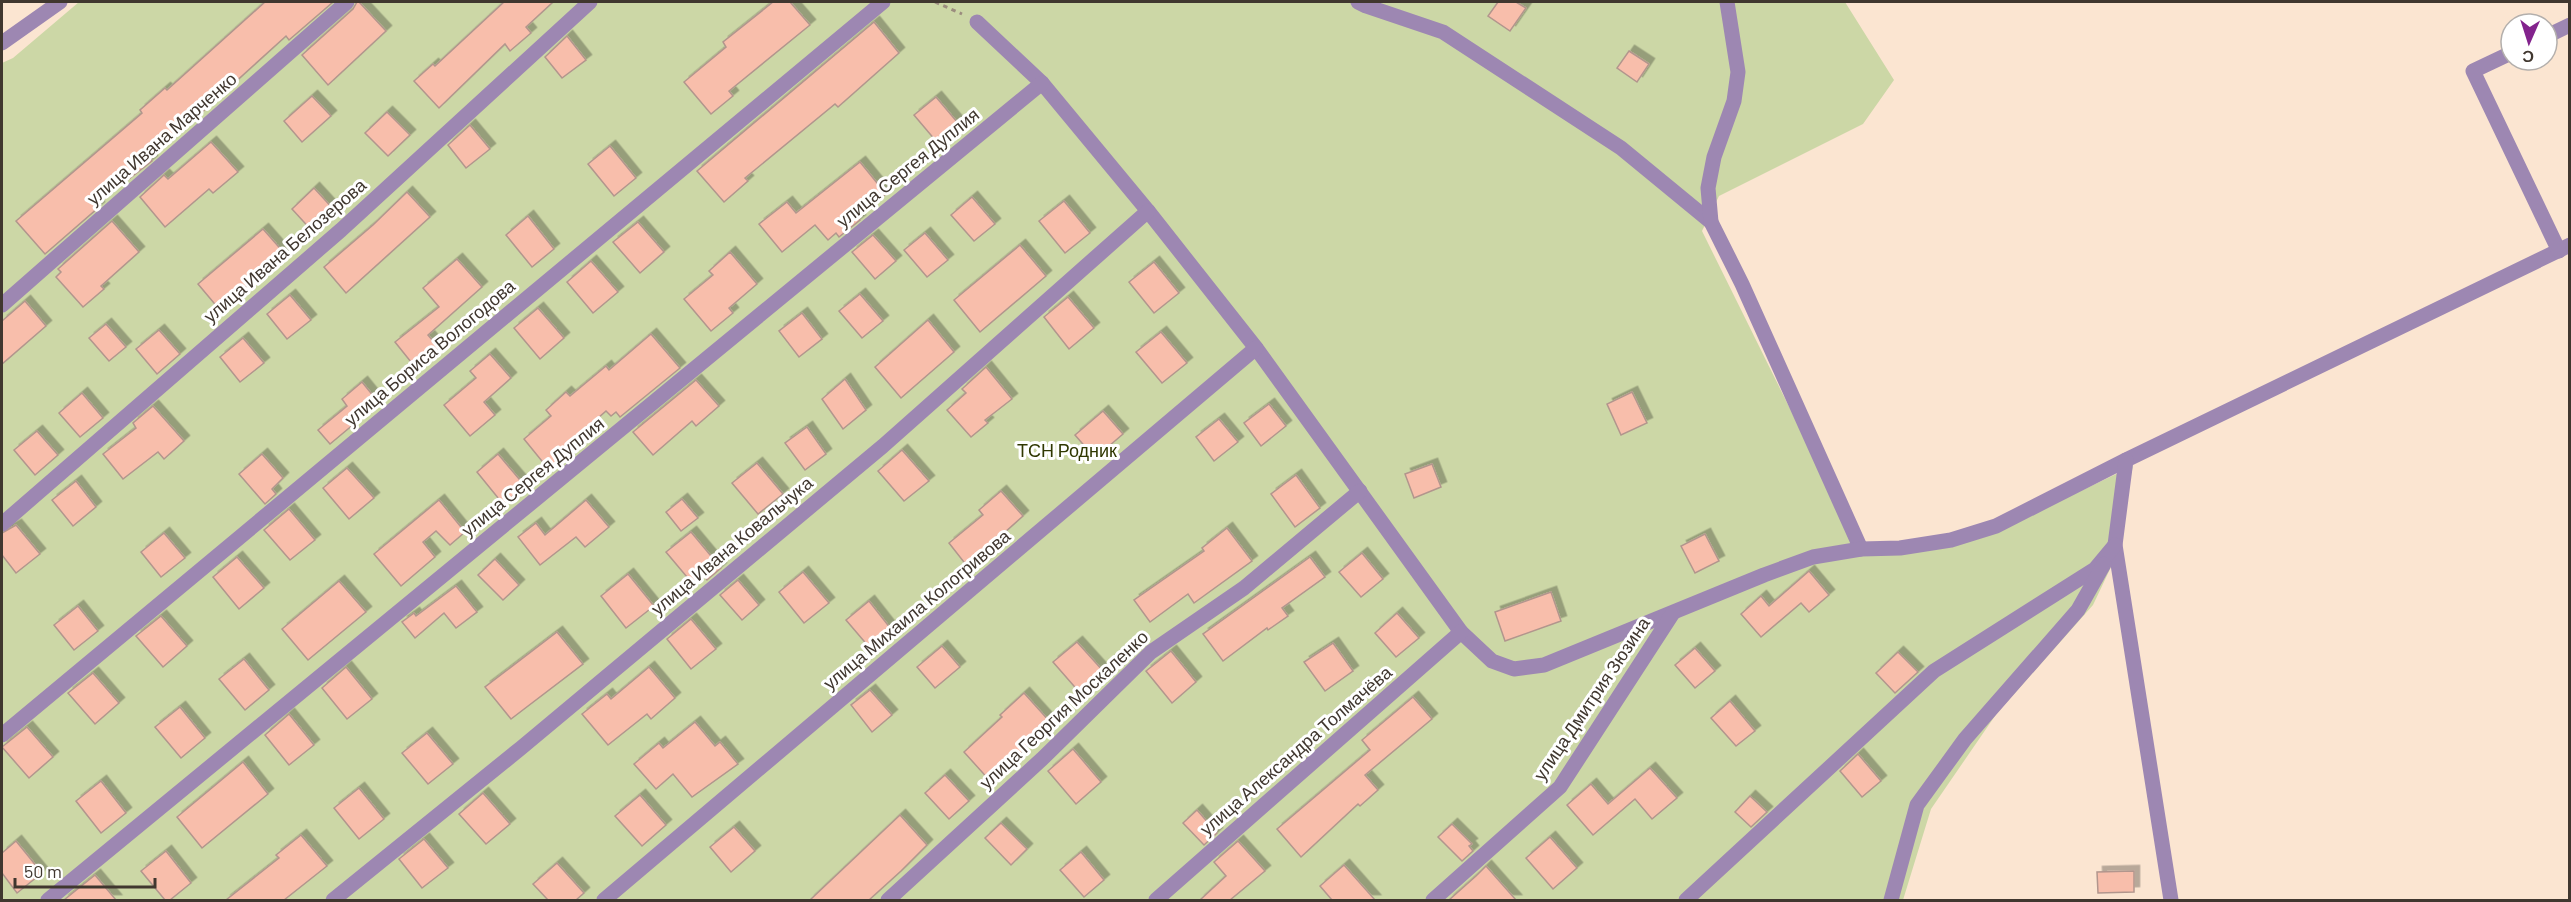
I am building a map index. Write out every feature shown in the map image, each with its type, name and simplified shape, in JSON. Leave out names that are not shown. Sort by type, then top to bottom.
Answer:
[{"type":"street","points":[[2,43],[42,7],[60,2]]},
{"type":"street","name":"улица Ивана Марченко","points":[[2,305],[347,2]]},
{"type":"street","name":"улица Ивана Белозерова","points":[[2,524],[341,230],[590,2]]},
{"type":"street","name":"улица Бориса Вологодова","points":[[2,735],[883,2]]},
{"type":"street","points":[[1358,2],[1443,32],[1621,148],[1711,222]]},
{"type":"street","points":[[1727,2],[1738,72],[1734,101],[1714,157],[1708,188],[1711,222],[1742,284],[1861,549]]},
{"type":"street","points":[[977,22],[1042,83],[1148,211],[1256,348],[1461,632],[1492,661],[1514,669],[1544,664],[1764,574],[1813,557],[1861,549],[1900,548],[1951,540],[1996,526],[2126,460],[2564,248],[2473,71],[2499,59]]},
{"type":"street","name":"улица Сергея Дуплия","points":[[48,900],[1042,83]]},
{"type":"street","name":"улица Ивана Ковальчука","points":[[333,900],[521,748],[883,446],[1148,211]]},
{"type":"street","name":"улица Михаила Кологривова","points":[[604,900],[1256,348]]},
{"type":"street","points":[[2126,460],[2115,545],[2171,900]]},
{"type":"street","name":"улица Георгия Москаленко","points":[[888,900],[1042,759],[1150,652],[1244,588],[1360,491]]},
{"type":"street","points":[[1686,900],[1934,671],[2095,569],[2115,545]]},
{"type":"street","points":[[1891,900],[1917,805],[1965,739],[2078,610],[2115,545]]},
{"type":"street","name":"улица Дмитрия Зюзина","points":[[1433,900],[1560,787],[1672,613]]},
{"type":"street","name":"улица Александра Толмачёва","points":[[1156,900],[1461,632]]},
{"type":"path","points":[[935,2],[977,22]]},
{"type":"green space","name":"ТСН Родник","points":[[79,2],[1845,2],[1894,80],[1863,124],[1719,196],[1702,231],[1863,556],[1984,537],[2133,466],[2111,567],[2093,605],[1997,713],[1931,809],[1903,900],[2,900],[2,63],[13,58]]},
{"type":"building","points":[[265,2],[333,2],[289,40],[286,36],[200,114],[199,112],[148,157],[152,161],[97,204],[99,207],[45,254],[16,221],[142,113],[140,110],[165,88],[167,90]]},
{"type":"building","points":[[357,2],[386,31],[328,85],[302,55],[353,9]]},
{"type":"building","points":[[504,2],[553,2],[526,27],[531,33],[510,51],[505,44],[439,108],[414,81],[433,64],[435,66]]},
{"type":"building","points":[[773,2],[790,2],[810,25],[729,91],[733,96],[711,114],[684,82],[726,47],[723,42]]},
{"type":"building","points":[[1498,2],[1516,2],[1526,8],[1510,31],[1488,16]]},
{"type":"building","points":[[874,22],[899,53],[838,107],[835,104],[745,178],[748,181],[724,202],[697,171]]},
{"type":"building","points":[[567,36],[586,60],[562,78],[545,57]]},
{"type":"building","points":[[1629,51],[1649,64],[1637,82],[1617,68]]},
{"type":"building","points":[[312,96],[331,116],[302,142],[284,121]]},
{"type":"building","points":[[936,97],[963,129],[941,147],[914,115]]},
{"type":"building","points":[[387,112],[410,135],[388,156],[365,133]]},
{"type":"building","points":[[470,125],[490,149],[466,168],[448,145]]},
{"type":"building","points":[[211,142],[238,172],[213,193],[209,189],[165,227],[140,197],[164,175],[168,179]]},
{"type":"building","points":[[610,146],[636,178],[614,196],[588,164]]},
{"type":"building","points":[[860,162],[886,194],[858,217],[860,220],[839,237],[836,233],[828,240],[815,225],[782,252],[759,224],[787,202],[796,213]]},
{"type":"building","points":[[314,188],[336,212],[314,233],[292,209]]},
{"type":"building","points":[[407,192],[430,217],[346,293],[324,267]]},
{"type":"building","points":[[972,197],[995,224],[974,241],[951,215]]},
{"type":"building","points":[[1064,201],[1090,233],[1065,253],[1039,221]]},
{"type":"building","points":[[528,216],[554,249],[532,267],[506,235]]},
{"type":"building","points":[[112,221],[139,252],[101,286],[104,289],[83,307],[56,277],[61,272],[58,269]]},
{"type":"building","points":[[638,222],[664,252],[640,273],[613,242]]},
{"type":"building","points":[[263,229],[285,254],[219,309],[198,284]]},
{"type":"building","points":[[925,233],[948,260],[927,277],[904,250]]},
{"type":"building","points":[[873,235],[896,261],[875,279],[852,252]]},
{"type":"building","points":[[1020,245],[1046,276],[980,332],[954,300]]},
{"type":"building","points":[[730,252],[757,284],[729,308],[733,313],[711,331],[684,299],[713,275],[709,271]]},
{"type":"building","points":[[457,259],[482,287],[428,335],[439,348],[415,367],[395,342],[439,307],[423,288]]},
{"type":"building","points":[[591,261],[618,292],[593,313],[567,282]]},
{"type":"building","points":[[1154,262],[1179,293],[1154,313],[1129,282]]},
{"type":"building","points":[[860,294],[883,321],[862,338],[839,311]]},
{"type":"building","points":[[290,295],[311,320],[287,339],[267,314]]},
{"type":"building","points":[[1068,297],[1094,328],[1069,349],[1044,317]]},
{"type":"building","points":[[25,301],[46,326],[2,364],[2,321]]},
{"type":"building","points":[[538,308],[564,338],[540,359],[514,328]]},
{"type":"building","points":[[802,313],[822,339],[799,357],[779,331]]},
{"type":"building","points":[[928,320],[954,352],[901,398],[875,367]]},
{"type":"building","points":[[106,324],[126,347],[109,361],[89,338]]},
{"type":"building","points":[[159,330],[180,354],[157,374],[136,349]]},
{"type":"building","points":[[1161,332],[1187,363],[1162,383],[1136,352]]},
{"type":"building","points":[[651,334],[680,368],[620,417],[616,412],[611,416],[606,411],[566,446],[572,453],[550,471],[524,439],[551,416],[546,410],[566,392],[570,396],[606,366],[609,370]]},
{"type":"building","points":[[243,338],[264,363],[240,382],[220,357]]},
{"type":"building","points":[[490,354],[511,378],[484,402],[495,415],[470,436],[444,405],[476,378],[470,371]]},
{"type":"building","points":[[986,367],[1012,399],[985,420],[988,423],[971,437],[947,410],[966,393],[962,389]]},
{"type":"building","points":[[845,379],[866,410],[843,429],[822,399]]},
{"type":"building","points":[[696,380],[719,406],[696,426],[692,421],[653,455],[633,432]]},
{"type":"building","points":[[362,382],[379,403],[330,444],[318,430],[347,406],[342,399]]},
{"type":"building","points":[[1632,392],[1647,423],[1621,435],[1607,404]]},
{"type":"building","points":[[82,393],[103,418],[80,437],[59,413]]},
{"type":"building","points":[[1269,404],[1286,426],[1261,446],[1244,423]]},
{"type":"building","points":[[153,406],[184,441],[164,459],[158,452],[123,479],[103,454],[136,428],[133,423]]},
{"type":"building","points":[[1103,411],[1123,434],[1095,458],[1075,435]]},
{"type":"building","points":[[1219,419],[1238,442],[1214,461],[1196,437]]},
{"type":"building","points":[[807,427],[826,454],[805,470],[785,443]]},
{"type":"building","points":[[37,431],[58,455],[35,475],[14,450]]},
{"type":"building","points":[[902,450],[929,481],[904,501],[878,471]]},
{"type":"building","points":[[262,454],[283,478],[272,489],[276,494],[265,504],[239,474]]},
{"type":"building","points":[[498,454],[525,486],[503,504],[477,472]]},
{"type":"building","points":[[757,463],[783,494],[758,514],[732,483]]},
{"type":"building","points":[[1432,464],[1441,487],[1414,498],[1405,474]]},
{"type":"building","points":[[347,468],[374,498],[349,519],[323,488]]},
{"type":"building","points":[[1296,475],[1320,508],[1295,527],[1271,494]]},
{"type":"building","points":[[76,481],[96,507],[73,526],[52,500]]},
{"type":"building","points":[[1001,491],[1023,516],[967,566],[949,543],[983,515],[979,510]]},
{"type":"building","points":[[682,499],[698,518],[681,531],[666,512]]},
{"type":"building","points":[[439,500],[465,532],[450,545],[436,531],[423,542],[435,557],[401,586],[374,554]]},
{"type":"building","points":[[586,500],[609,527],[585,547],[576,537],[540,565],[518,537],[536,523],[545,535]]},
{"type":"building","points":[[289,509],[315,540],[290,560],[264,530]]},
{"type":"building","points":[[16,525],[40,554],[16,573],[2,555],[2,533]]},
{"type":"building","points":[[1227,528],[1252,561],[1194,603],[1188,594],[1150,622],[1134,600],[1204,551],[1202,548]]},
{"type":"building","points":[[691,532],[721,568],[707,580],[703,574],[692,583],[666,552]]},
{"type":"building","points":[[164,533],[185,558],[161,577],[141,552]]},
{"type":"building","points":[[1705,534],[1719,561],[1695,573],[1681,546]]},
{"type":"building","points":[[1362,553],[1383,579],[1361,597],[1339,572]]},
{"type":"building","points":[[237,557],[264,588],[239,609],[213,577]]},
{"type":"building","points":[[1310,557],[1325,577],[1282,608],[1288,616],[1268,630],[1267,628],[1223,661],[1203,634]]},
{"type":"building","points":[[495,559],[519,585],[503,600],[478,575]]},
{"type":"building","points":[[1809,571],[1829,595],[1809,612],[1801,603],[1761,637],[1741,614],[1761,596],[1769,606]]},
{"type":"building","points":[[803,572],[829,603],[804,623],[779,592]]},
{"type":"building","points":[[628,574],[654,606],[626,628],[601,596]]},
{"type":"building","points":[[738,580],[759,605],[742,620],[720,595]]},
{"type":"building","points":[[339,581],[366,612],[308,660],[282,629]]},
{"type":"building","points":[[456,586],[477,612],[456,628],[444,613],[415,638],[402,622],[414,613],[416,616]]},
{"type":"building","points":[[1551,592],[1561,621],[1505,641],[1495,612]]},
{"type":"building","points":[[869,601],[891,629],[869,647],[846,620]]},
{"type":"building","points":[[78,606],[98,631],[74,650],[54,625]]},
{"type":"building","points":[[1397,613],[1419,638],[1396,657],[1375,633]]},
{"type":"building","points":[[161,616],[187,646],[163,667],[136,636]]},
{"type":"building","points":[[691,619],[716,649],[691,669],[667,639]]},
{"type":"building","points":[[557,632],[583,664],[511,719],[485,687]]},
{"type":"building","points":[[1077,642],[1104,672],[1080,693],[1053,662]]},
{"type":"building","points":[[1333,643],[1353,671],[1325,691],[1304,662]]},
{"type":"building","points":[[942,646],[960,667],[935,688],[917,667]]},
{"type":"building","points":[[1695,648],[1715,671],[1695,688],[1675,665]]},
{"type":"building","points":[[1171,651],[1196,682],[1172,703],[1146,671]]},
{"type":"building","points":[[1898,652],[1918,672],[1895,693],[1876,673]]},
{"type":"building","points":[[244,659],[269,690],[245,710],[219,679]]},
{"type":"building","points":[[346,667],[372,699],[347,719],[322,688]]},
{"type":"building","points":[[649,667],[675,698],[651,719],[647,714],[608,745],[582,714],[607,694],[611,699]]},
{"type":"building","points":[[93,673],[119,703],[95,724],[68,693]]},
{"type":"building","points":[[870,690],[892,715],[872,732],[851,705]]},
{"type":"building","points":[[1024,693],[1051,723],[991,782],[964,752]]},
{"type":"building","points":[[1413,697],[1432,719],[1365,775],[1378,790],[1360,806],[1358,804],[1301,857],[1277,829],[1370,750],[1362,740]]},
{"type":"building","points":[[1730,701],[1755,731],[1736,746],[1711,718]]},
{"type":"building","points":[[180,707],[205,738],[181,758],[155,727]]},
{"type":"building","points":[[289,714],[314,745],[289,765],[265,735]]},
{"type":"building","points":[[695,722],[715,746],[720,742],[738,764],[692,797],[673,774],[656,789],[634,764],[659,743],[663,748]]},
{"type":"building","points":[[27,727],[53,757],[29,778],[2,747]]},
{"type":"building","points":[[427,733],[453,764],[428,784],[402,753]]},
{"type":"building","points":[[1073,749],[1101,782],[1076,804],[1048,771]]},
{"type":"building","points":[[1858,754],[1881,781],[1862,797],[1840,771]]},
{"type":"building","points":[[243,762],[268,794],[202,848],[177,817]]},
{"type":"building","points":[[1650,768],[1677,798],[1652,819],[1635,799],[1593,835],[1567,805],[1591,784],[1608,804]]},
{"type":"building","points":[[945,775],[969,801],[949,819],[925,793]]},
{"type":"building","points":[[101,781],[126,813],[101,833],[76,801]]},
{"type":"building","points":[[359,788],[384,819],[359,839],[334,808]]},
{"type":"building","points":[[483,793],[510,824],[486,844],[459,814]]},
{"type":"building","points":[[640,795],[666,825],[642,846],[615,816]]},
{"type":"building","points":[[1750,796],[1767,812],[1751,827],[1735,812]]},
{"type":"building","points":[[1197,810],[1217,833],[1204,845],[1183,823]]},
{"type":"building","points":[[900,815],[927,845],[901,871],[869,900],[810,900]]},
{"type":"building","points":[[1001,823],[1027,849],[1011,865],[985,838]]},
{"type":"building","points":[[1452,824],[1472,844],[1469,846],[1473,851],[1462,861],[1438,837]]},
{"type":"building","points":[[734,827],[755,851],[731,872],[710,847]]},
{"type":"building","points":[[301,835],[327,866],[284,900],[226,900],[279,858],[276,855]]},
{"type":"building","points":[[1550,837],[1577,868],[1553,889],[1526,858]]},
{"type":"building","points":[[424,839],[448,868],[422,888],[399,859]]},
{"type":"building","points":[[16,841],[42,873],[17,893],[2,873],[2,853]]},
{"type":"building","points":[[1238,841],[1265,871],[1230,900],[1200,900],[1226,876],[1214,862]]},
{"type":"building","points":[[166,851],[191,883],[170,900],[165,900],[141,871]]},
{"type":"building","points":[[1081,852],[1104,880],[1084,897],[1060,870]]},
{"type":"building","points":[[557,863],[584,893],[576,900],[548,900],[533,884]]},
{"type":"building","points":[[1344,865],[1375,900],[1332,900],[1320,886]]},
{"type":"building","points":[[1486,866],[1516,900],[1449,900],[1476,876]]},
{"type":"building","points":[[2134,871],[2134,892],[2098,893],[2097,872]]},
{"type":"building","points":[[95,875],[116,900],[64,900]]}]
